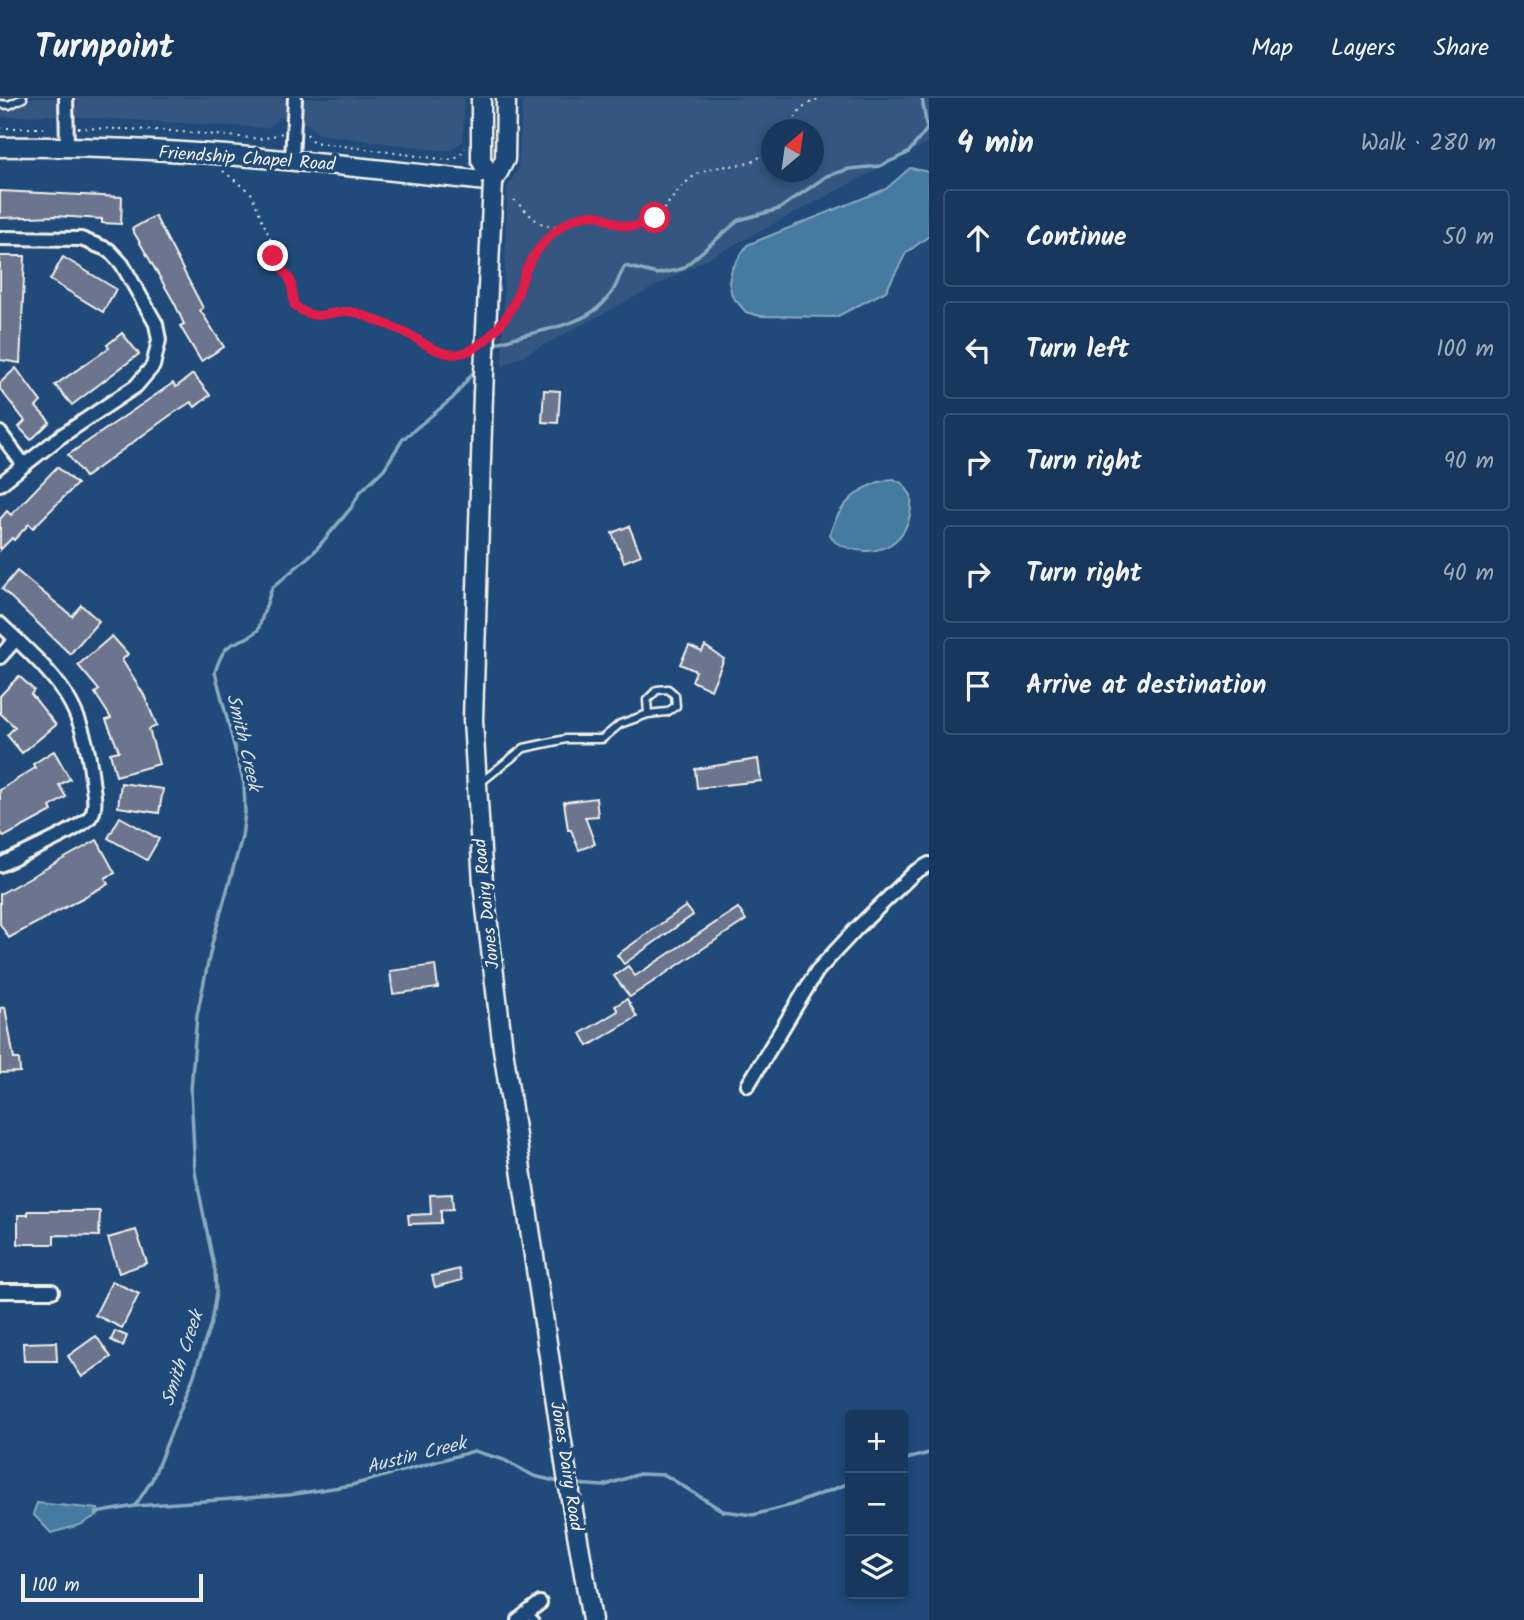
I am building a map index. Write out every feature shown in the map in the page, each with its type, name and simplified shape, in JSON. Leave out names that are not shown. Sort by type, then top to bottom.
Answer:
[{"type":"street","points":[[66,98],[67,145]]},
{"type":"street","points":[[292,159],[295,98]]},
{"type":"street","name":"Jones Dairy Road","points":[[481,98],[481,160],[493,182]]},
{"type":"street","name":"Jones Dairy Road","points":[[506,98],[505,159],[493,182],[483,394],[473,720],[476,786],[503,1049],[592,1620]]},
{"type":"street","name":"Friendship Chapel Road","points":[[0,146],[67,145],[292,159],[493,182]]},
{"type":"street","points":[[0,238],[81,239],[109,250],[122,264],[156,324],[159,340],[153,366],[136,386],[0,484]]},
{"type":"street","points":[[0,433],[24,466]]},
{"type":"street","points":[[0,624],[52,673],[72,703],[87,741],[94,805],[84,821],[0,865]]},
{"type":"street","points":[[0,657],[16,639]]},
{"type":"street","points":[[748,1085],[817,971],[914,873],[929,864]]},
{"type":"street","points":[[0,1291],[52,1291]]},
{"type":"street","points":[[527,1617],[540,1603]]},
{"type":"lane","points":[[0,104],[9,105],[23,98]]},
{"type":"lane","points":[[476,786],[524,748],[566,739],[602,739],[620,724],[648,714],[667,712],[676,706],[675,695],[668,689],[657,690],[647,701],[648,714]]},
{"type":"path","points":[[794,119],[801,108],[820,98]]},
{"type":"path","points":[[0,128],[47,128]]},
{"type":"path","points":[[77,128],[170,131],[263,139],[283,133]]},
{"type":"path","points":[[307,134],[313,142],[448,160],[459,157],[465,150],[465,139]]},
{"type":"path","points":[[514,200],[536,222],[546,226],[564,225],[590,215],[603,215],[619,225],[636,226],[655,218],[689,180],[708,169],[754,160],[761,155]]},
{"type":"path","points":[[221,170],[251,193],[273,246],[273,256],[291,281],[294,305],[303,312],[312,317],[353,310],[402,331],[429,348],[452,355],[470,352]]},
{"type":"path","points":[[498,325],[514,305],[531,260],[564,225]]},
{"type":"shaded area","points":[[0,98],[464,98],[463,141],[451,150],[439,150],[319,134],[309,125],[279,117],[269,128],[43,115],[0,117]]},
{"type":"shaded area","points":[[523,98],[929,98],[929,142],[502,367],[507,188],[518,169]]},
{"type":"shaded area","points":[[910,168],[929,172],[929,236],[906,253],[886,291],[836,317],[760,316],[746,312],[732,296],[729,282],[732,269],[747,245],[886,189]]},
{"type":"shaded area","points":[[894,479],[903,484],[911,495],[911,511],[900,537],[878,550],[865,551],[850,549],[835,542],[830,535],[833,524],[845,505],[862,490]]},
{"type":"shaded area","points":[[37,1503],[98,1509],[99,1514],[80,1525],[51,1533],[33,1514]]},
{"type":"building","points":[[0,191],[122,197],[121,224],[102,223],[102,219],[56,216],[0,218]]},
{"type":"building","points":[[155,216],[203,308],[200,310],[224,347],[201,361],[180,326],[184,324],[175,304],[132,229]]},
{"type":"building","points":[[0,256],[25,256],[20,363],[0,360]]},
{"type":"building","points":[[63,257],[116,289],[103,312],[50,280]]},
{"type":"building","points":[[122,333],[139,354],[72,405],[55,385],[109,348],[107,345]]},
{"type":"building","points":[[16,368],[41,402],[36,407],[50,422],[31,440],[19,427],[25,421],[0,389],[0,383]]},
{"type":"building","points":[[193,374],[210,395],[195,407],[191,402],[172,414],[85,477],[68,455],[173,383],[176,387]]},
{"type":"building","points":[[544,390],[560,391],[558,423],[542,422]]},
{"type":"building","points":[[57,467],[77,484],[33,528],[29,524],[0,550],[0,519],[7,511],[11,515]]},
{"type":"building","points":[[629,526],[641,555],[624,562],[612,533]]},
{"type":"building","points":[[17,571],[72,616],[81,605],[99,621],[70,654],[2,589]]},
{"type":"building","points":[[112,636],[128,654],[122,660],[144,695],[157,726],[149,729],[159,764],[116,776],[110,753],[119,751],[106,720],[111,718],[95,693],[99,690],[78,665]]},
{"type":"building","points":[[689,646],[702,652],[705,646],[724,659],[711,690],[692,681],[696,671],[680,664]]},
{"type":"building","points":[[19,676],[34,690],[31,694],[56,725],[22,753],[7,735],[15,727],[0,713],[0,696]]},
{"type":"building","points":[[54,751],[70,779],[59,785],[66,797],[50,807],[52,811],[4,837],[0,831],[0,790],[35,768],[33,764]]},
{"type":"building","points":[[758,759],[761,781],[697,788],[695,769]]},
{"type":"building","points":[[121,783],[163,789],[159,813],[118,807]]},
{"type":"building","points":[[596,798],[598,816],[585,817],[595,844],[579,850],[571,830],[568,830],[564,802]]},
{"type":"building","points":[[120,817],[159,839],[147,860],[108,838]]},
{"type":"building","points":[[97,840],[115,873],[105,878],[108,884],[9,938],[0,924],[0,894]]},
{"type":"building","points":[[686,906],[693,915],[624,964],[617,955]]},
{"type":"building","points":[[738,908],[746,920],[630,997],[614,976],[628,966],[635,976]]},
{"type":"building","points":[[435,965],[438,988],[393,994],[390,971]]},
{"type":"building","points":[[627,999],[637,1017],[588,1046],[581,1033],[618,1011],[615,1006]]},
{"type":"building","points":[[5,1007],[14,1059],[19,1059],[20,1072],[0,1073],[0,1008]]},
{"type":"building","points":[[452,1194],[453,1209],[441,1210],[441,1223],[409,1224],[408,1215],[431,1214],[430,1195]]},
{"type":"building","points":[[28,1211],[100,1211],[99,1236],[54,1235],[54,1244],[18,1244],[18,1215],[28,1215]]},
{"type":"building","points":[[136,1230],[147,1263],[119,1273],[108,1238]]},
{"type":"building","points":[[459,1269],[462,1280],[435,1287],[432,1276]]},
{"type":"building","points":[[112,1281],[139,1294],[122,1328],[95,1315]]},
{"type":"building","points":[[115,1331],[127,1336],[123,1346],[111,1340]]},
{"type":"building","points":[[96,1336],[111,1357],[82,1377],[68,1356]]},
{"type":"building","points":[[56,1342],[57,1361],[24,1361],[23,1343]]},
{"type":"waterway","name":"Smith Creek","points":[[491,349],[497,343],[558,327],[588,315],[610,295],[625,266],[657,274],[682,269],[739,220],[779,209],[827,176],[849,169],[880,166],[908,153],[927,129],[922,98]]},
{"type":"waterway","name":"Smith Creek","points":[[135,1506],[152,1480],[193,1378],[211,1323],[216,1292],[215,1271],[195,1172],[191,1090],[197,1015],[212,944],[242,837],[245,812],[244,784],[215,672],[219,660],[233,643],[258,630],[272,588],[314,552],[351,508],[360,492],[384,469],[403,439],[453,398],[478,366]]},
{"type":"waterway","name":"Austin Creek","points":[[96,1513],[135,1506],[289,1495],[352,1485],[474,1451],[504,1460],[534,1476],[563,1483]]},
{"type":"waterway","name":"Austin Creek","points":[[908,1459],[929,1453]]},
{"type":"waterway","name":"Austin Creek","points":[[574,1484],[603,1486],[639,1474],[665,1475],[723,1511],[753,1515],[791,1505],[845,1485]]},
{"type":"route","points":[[273,256],[291,281],[294,305],[312,317],[342,309],[353,310],[402,331],[429,348],[452,355],[470,352],[488,337],[514,305],[531,260],[564,225],[590,215],[603,215],[619,225],[636,226],[655,218]]}]
